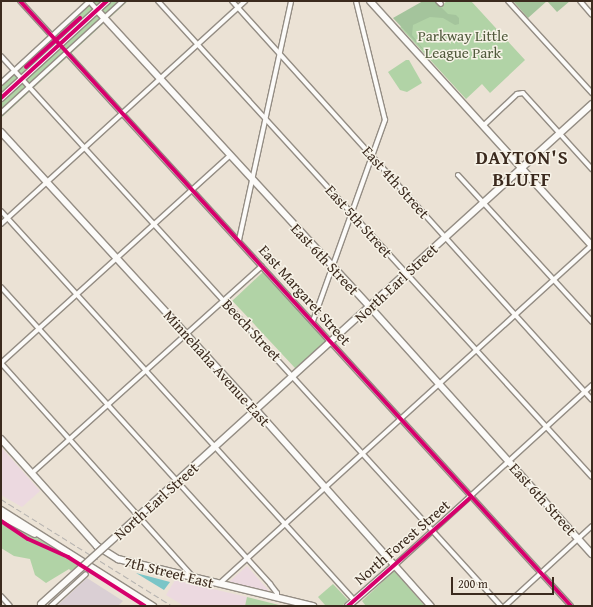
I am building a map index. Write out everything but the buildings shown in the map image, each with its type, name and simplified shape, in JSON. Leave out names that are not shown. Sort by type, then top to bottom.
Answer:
[{"type":"street","points":[[20,1],[52,36]]},
{"type":"street","points":[[1,83],[90,1]]},
{"type":"street","name":"East 6th Street","points":[[90,1],[370,307],[592,554]]},
{"type":"street","points":[[1,98],[106,1]]},
{"type":"street","points":[[1,113],[123,1]]},
{"type":"street","name":"East 5th Street","points":[[158,1],[353,213],[592,477]]},
{"type":"street","name":"East 4th Street","points":[[232,1],[592,400]]},
{"type":"street","points":[[1,224],[161,80],[245,1]]},
{"type":"street","points":[[239,240],[291,1]]},
{"type":"street","points":[[313,321],[353,213],[385,120],[356,1]]},
{"type":"street","points":[[219,584],[326,489],[592,245],[370,1]]},
{"type":"street","points":[[508,1],[592,94]]},
{"type":"street","points":[[580,1],[592,15]]},
{"type":"street","name":"East Margaret Street","points":[[67,53],[313,321],[401,420],[571,606]]},
{"type":"street","name":"Beech Street","points":[[1,56],[225,300],[501,606]]},
{"type":"street","points":[[483,126],[520,92],[560,133],[592,169]]},
{"type":"street","name":"North Earl Street","points":[[40,605],[257,411],[592,104]]},
{"type":"street","name":"Minnehaha Avenue East","points":[[1,132],[257,411],[431,606]]},
{"type":"street","points":[[194,578],[1,363],[230,155]]},
{"type":"street","points":[[458,175],[592,322]]},
{"type":"street","points":[[1,211],[354,600]]},
{"type":"street","points":[[32,473],[262,266]]},
{"type":"street","points":[[1,287],[247,559],[277,593],[277,598]]},
{"type":"street","name":"North Forest Street","points":[[348,606],[471,497],[592,385]]},
{"type":"street","name":"7th Street East","points":[[1,439],[90,538],[122,561],[312,606]]},
{"type":"street","points":[[1,510],[153,606]]},
{"type":"street","points":[[1,516],[82,560]]},
{"type":"street","points":[[505,606],[592,526]]},
{"type":"street","points":[[51,606],[86,574]]},
{"type":"street","points":[[1,596],[10,606]]},
{"type":"shaded area","points":[[1,447],[40,491],[22,507],[1,495]]},
{"type":"shaded area","points":[[247,566],[269,591],[269,592],[229,582]]},
{"type":"shaded area","points":[[87,578],[123,601],[118,606],[57,606]]},
{"type":"shaded area","points":[[175,580],[247,597],[245,606],[184,606],[166,595]]},
{"type":"green space","points":[[86,1],[128,1],[1,118],[1,79]]},
{"type":"green space","points":[[423,1],[435,1],[448,14],[456,15],[459,18],[459,24],[455,25],[443,18],[430,17],[413,25],[412,35],[427,54],[393,18]]},
{"type":"green space","name":"Parkway Little League Park","points":[[447,1],[471,1],[525,60],[490,93],[482,84],[466,99],[400,27],[440,7]]},
{"type":"green space","points":[[547,1],[528,18],[514,2]]},
{"type":"green space","points":[[547,1],[570,1],[557,12]]},
{"type":"green space","points":[[406,60],[409,60],[422,83],[407,92],[400,90],[388,72]]},
{"type":"green space","points":[[263,272],[327,341],[296,369],[232,301]]},
{"type":"green space","points":[[1,519],[81,563],[71,571],[69,569],[46,583],[35,575],[30,559],[14,556],[1,548]]},
{"type":"green space","points":[[394,571],[425,606],[366,606],[362,601]]},
{"type":"green space","points":[[333,584],[348,600],[342,606],[325,605],[318,597]]},
{"type":"green space","points":[[247,597],[283,606],[245,606]]},
{"type":"water","points":[[136,573],[170,582],[164,590]]},
{"type":"railway","points":[[1,499],[172,606]]},
{"type":"cycle path","points":[[20,1],[571,606]]},
{"type":"cycle path","points":[[1,98],[107,1]]},
{"type":"cycle path","points":[[26,67],[80,18]]},
{"type":"cycle path","points":[[348,606],[471,497]]},
{"type":"cycle path","points":[[1,521],[28,539],[68,557],[145,606]]},
{"type":"district","name":"DAYTON'S BLUFF","points":[[522,169]]}]
